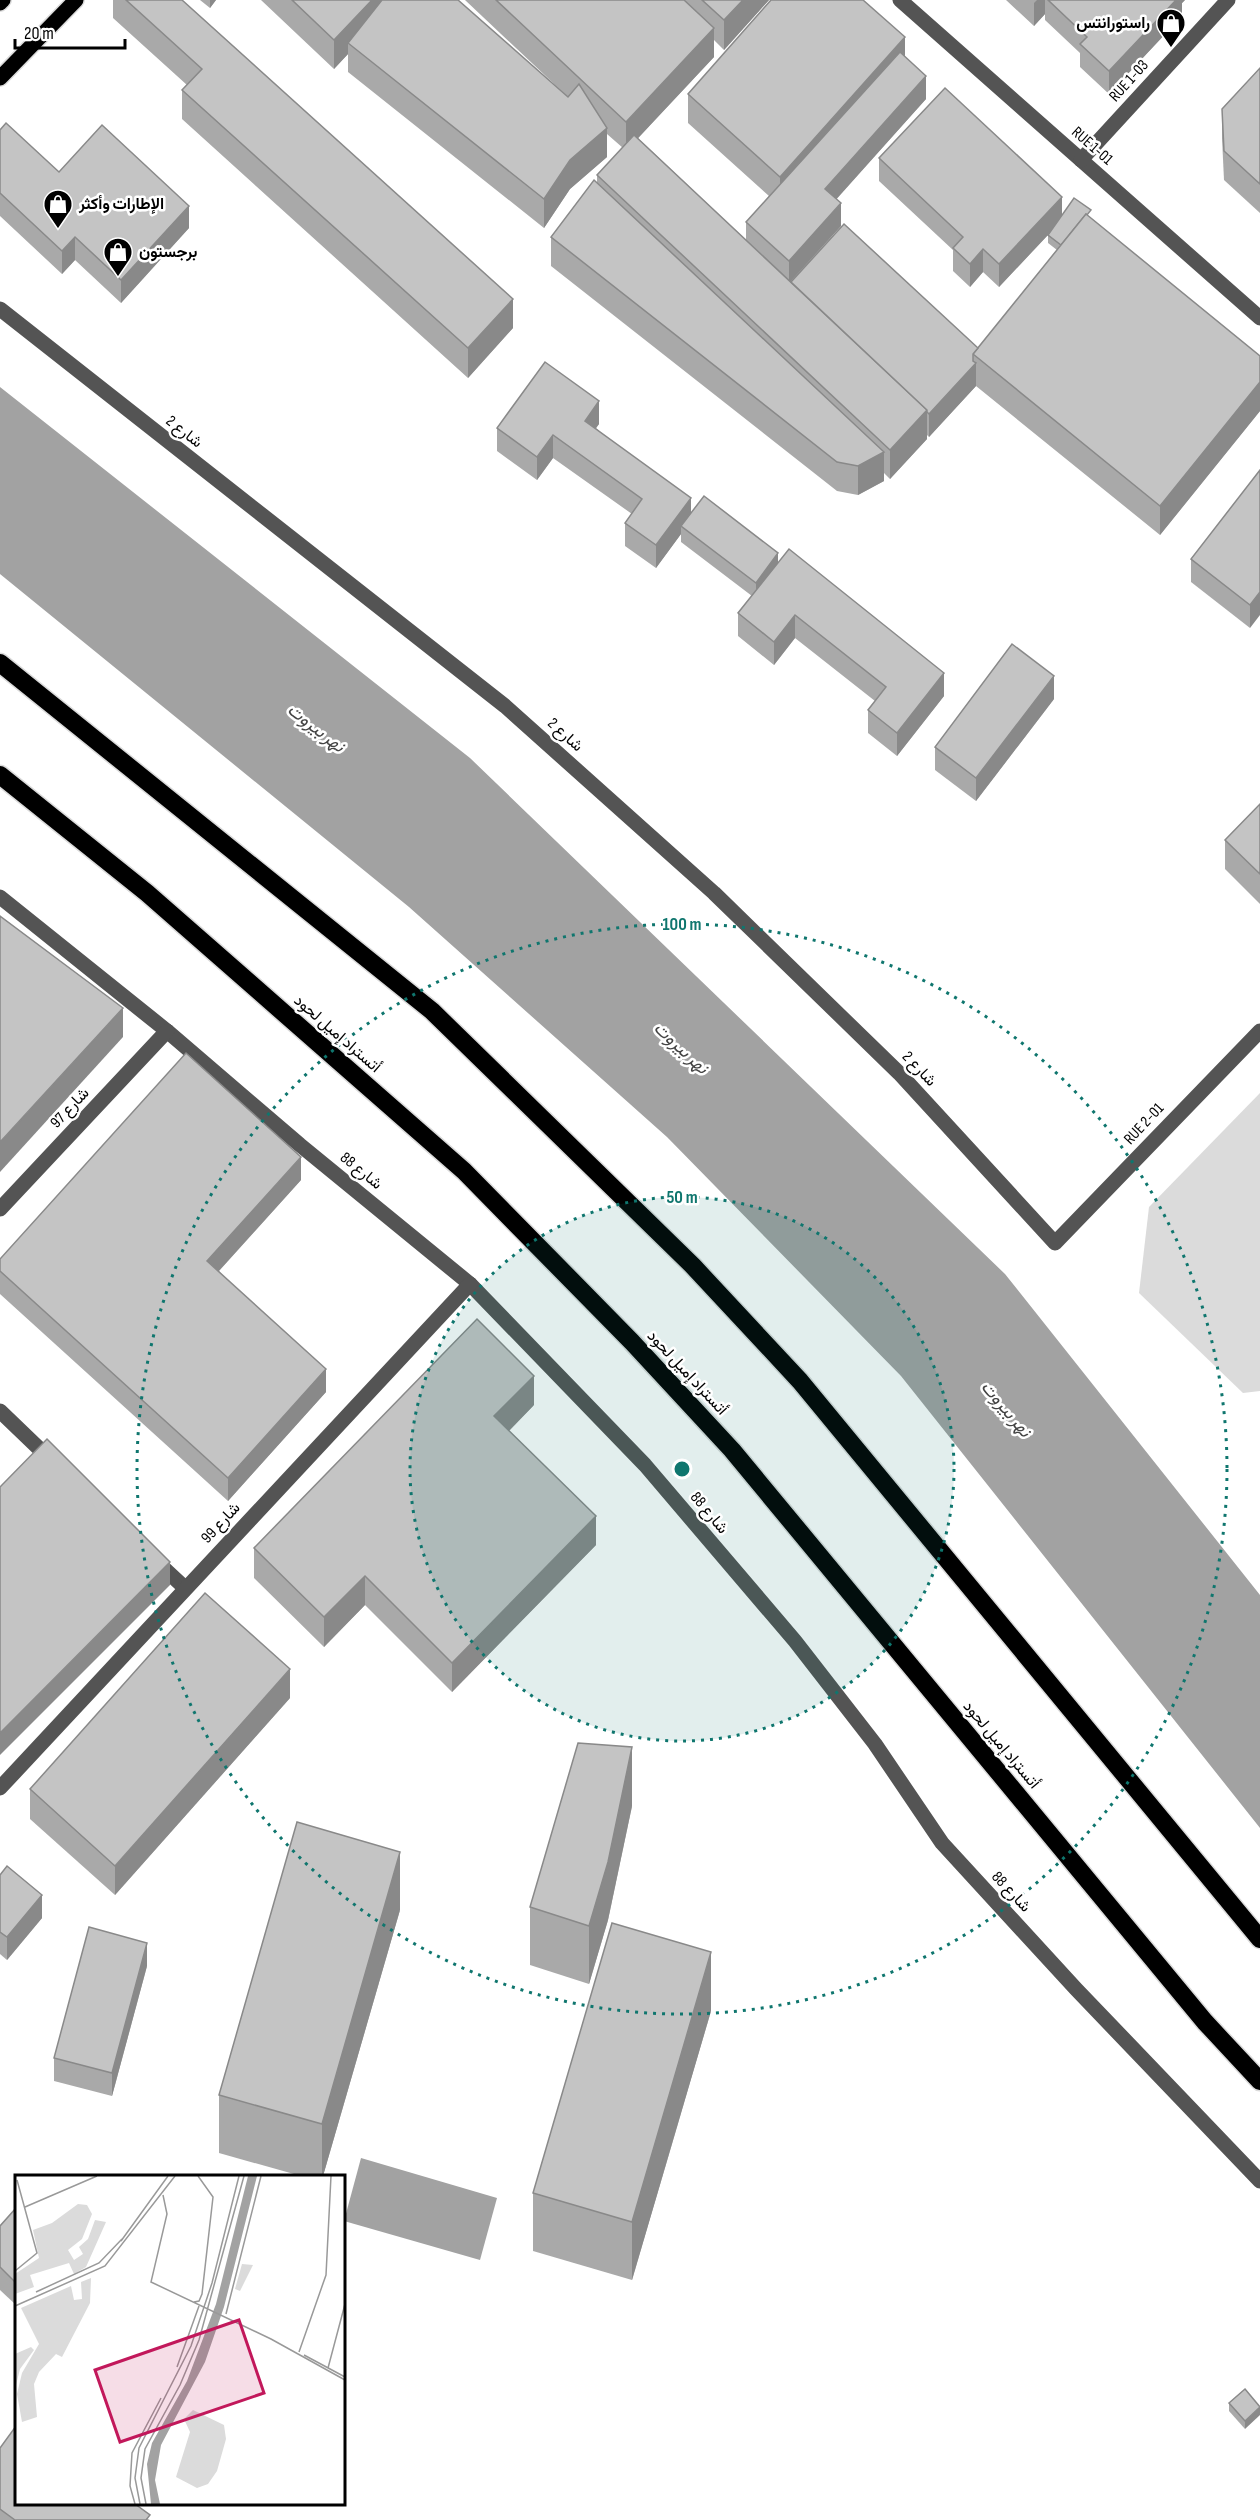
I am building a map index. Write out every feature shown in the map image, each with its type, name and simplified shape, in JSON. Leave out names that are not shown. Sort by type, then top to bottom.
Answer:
[{"type":"highway","points":[[0,663],[432,1011],[693,1266],[800,1382],[1260,1939]]},
{"type":"highway","name":"أتستراد إميل لحود","points":[[0,775],[147,893],[464,1171],[632,1342],[732,1450],[1205,2022],[1260,2080]]},
{"type":"main road","points":[[0,3],[3,0]]},
{"type":"main road","points":[[0,78],[76,0]]},
{"type":"street","name":"RUE 1-01","points":[[900,0],[1260,318]]},
{"type":"street","name":"RUE 1-03","points":[[1081,160],[1228,0]]},
{"type":"street","name":"شارع 2","points":[[0,309],[513,713],[714,893],[899,1073],[1055,1243]]},
{"type":"street","name":"شارع 88","points":[[0,897],[167,1031],[300,1145],[470,1284],[645,1465],[795,1641],[875,1744],[942,1843],[1076,1989],[1260,2181]]},
{"type":"street","name":"شارع 97","points":[[0,1209],[167,1031]]},
{"type":"street","name":"RUE 2-01","points":[[1055,1243],[1260,1031]]},
{"type":"street","name":"شارع 99","points":[[0,1788],[470,1284]]},
{"type":"street","points":[[0,1411],[67,1476]]},
{"type":"street","points":[[143,1548],[185,1588]]},
{"type":"shaded area","points":[[1260,1093],[1260,1391],[1243,1393],[1139,1293],[1149,1207]]},
{"type":"water","name":"نهر بيروت","points":[[0,387],[470,758],[1005,1274],[1260,1595],[1260,1828],[901,1376],[667,1137],[409,907],[0,574]]},
{"type":"water","points":[[361,2158],[497,2198],[480,2260],[345,2221]]},
{"type":"building","points":[[126,0],[182,0],[513,299],[468,348],[182,90],[202,69]]},
{"type":"building","points":[[292,0],[372,0],[334,40]]},
{"type":"building","points":[[382,0],[458,0],[568,97],[579,84],[607,128],[570,160],[544,199],[348,43]]},
{"type":"building","points":[[496,0],[684,0],[714,28],[626,122]]},
{"type":"building","points":[[702,0],[743,0],[724,20]]},
{"type":"building","points":[[771,0],[863,0],[905,37],[780,177],[688,94]]},
{"type":"building","points":[[1048,0],[1176,0],[1109,71],[1080,44],[1087,37]]},
{"type":"building","points":[[900,52],[926,76],[825,189],[841,203],[789,261],[746,222]]},
{"type":"building","points":[[1260,68],[1260,184],[1224,151],[1222,109]]},
{"type":"building","points":[[945,88],[1062,197],[999,264],[983,249],[970,264],[953,248],[963,237],[879,158]]},
{"type":"building","points":[[6,123],[59,172],[102,125],[189,206],[121,280],[75,237],[62,251],[0,193],[0,130]]},
{"type":"building","points":[[634,135],[927,410],[890,450],[597,175]]},
{"type":"building","points":[[594,180],[884,452],[858,466],[837,462],[551,237]]},
{"type":"building","points":[[1074,198],[1091,210],[1061,245],[1048,235]]},
{"type":"building","points":[[1086,214],[1260,356],[1260,382],[1160,506],[973,354]]},
{"type":"building","points":[[844,224],[978,348],[973,354],[973,361],[976,363],[929,414],[791,282]]},
{"type":"building","points":[[545,362],[599,401],[585,421],[691,498],[656,545],[625,523],[642,499],[553,435],[537,457],[497,428]]},
{"type":"building","points":[[1260,470],[1260,592],[1250,605],[1191,559]]},
{"type":"building","points":[[704,496],[778,553],[756,583],[681,526]]},
{"type":"building","points":[[789,549],[944,673],[897,733],[868,710],[886,687],[795,615],[774,642],[738,613]]},
{"type":"building","points":[[1012,644],[1054,676],[976,778],[935,747]]},
{"type":"building","points":[[1260,804],[1260,874],[1225,840]]},
{"type":"building","points":[[0,916],[123,1008],[0,1142]]},
{"type":"building","points":[[186,1053],[301,1157],[207,1261],[326,1369],[228,1478],[0,1271],[0,1259]]},
{"type":"building","points":[[477,1319],[534,1376],[494,1416],[596,1516],[452,1663],[365,1576],[324,1617],[254,1548]]},
{"type":"building","points":[[47,1439],[170,1562],[0,1733],[0,1487]]},
{"type":"building","points":[[205,1593],[290,1669],[115,1866],[30,1789]]},
{"type":"building","points":[[578,1743],[632,1747],[608,1862],[589,1926],[530,1907]]},
{"type":"building","points":[[297,1822],[400,1852],[322,2124],[219,2095]]},
{"type":"building","points":[[7,1866],[42,1895],[7,1937],[0,1932],[0,1875]]},
{"type":"building","points":[[612,1923],[711,1952],[632,2222],[533,2193]]},
{"type":"building","points":[[89,1927],[147,1943],[112,2073],[54,2058]]},
{"type":"building","points":[[15,2209],[15,2282],[0,2267],[0,2226]]},
{"type":"building","points":[[1245,2389],[1260,2407],[1245,2421],[1229,2403]]},
{"type":"building","points":[[15,2427],[15,2505],[136,2505],[150,2515],[146,2520],[15,2520],[0,2509],[0,2448]]},
{"type":"place","name":"راستورانتس","points":[[1171,48]]},
{"type":"place","name":"الإطارات وأكثر","points":[[58,230]]},
{"type":"place","name":"برجستون","points":[[118,278]]}]
